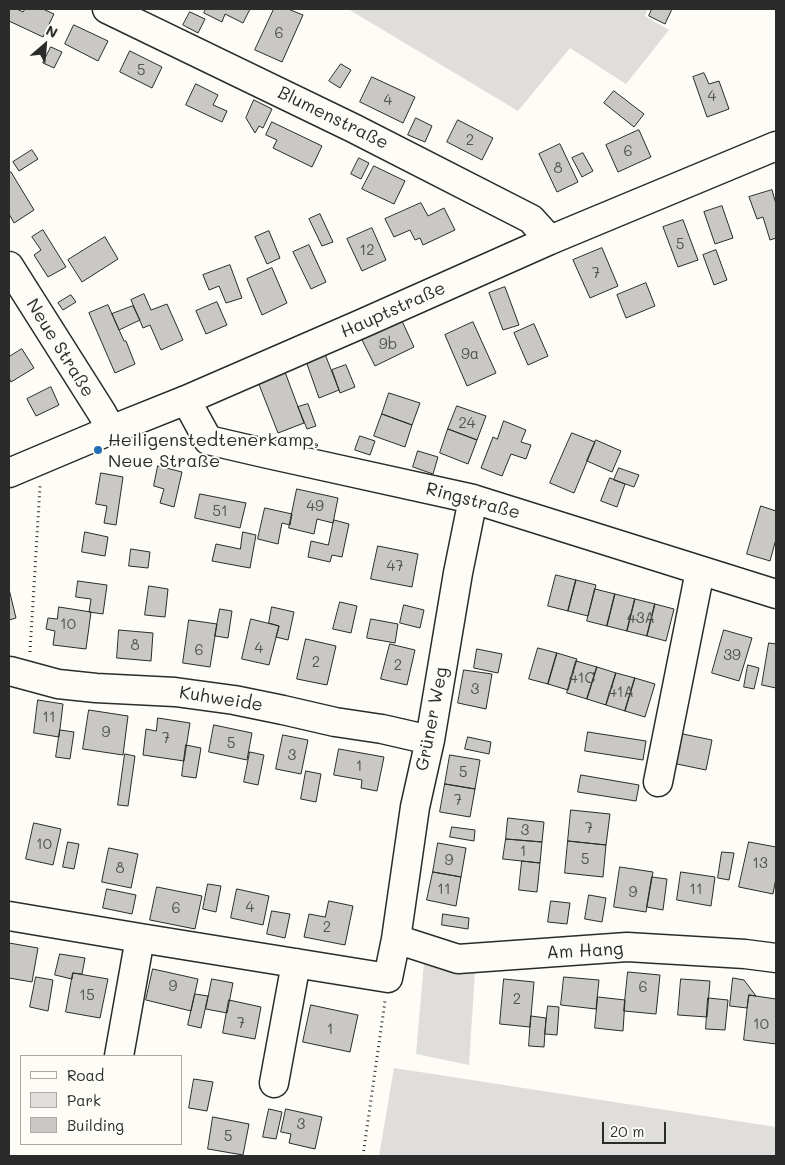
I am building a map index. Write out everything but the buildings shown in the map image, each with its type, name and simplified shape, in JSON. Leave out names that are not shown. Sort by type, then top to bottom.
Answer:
[{"type":"street","name":"Blumenstraße","points":[[107,9],[362,132],[531,219],[550,240]]},
{"type":"street","name":"Hauptstraße","points":[[9,473],[186,400],[550,240],[776,146]]},
{"type":"street","name":"Neue Straße","points":[[9,266],[111,430]]},
{"type":"street","name":"Ringstraße","points":[[186,400],[208,440],[473,499],[776,594]]},
{"type":"street","name":"Grüner Weg","points":[[388,978],[396,940],[415,807],[430,740],[458,573],[473,499]]},
{"type":"street","points":[[658,782],[700,571]]},
{"type":"street","name":"Kuhweide","points":[[19,673],[58,684],[175,692],[234,700],[430,740]]},
{"type":"street","points":[[9,916],[388,978]]},
{"type":"street","points":[[119,1055],[140,938]]},
{"type":"street","name":"Am Hang","points":[[396,940],[458,959],[627,948],[745,954],[776,958]]},
{"type":"street","points":[[274,1083],[296,963]]},
{"type":"path","points":[[19,673],[42,460]]},
{"type":"path","points":[[363,1156],[388,978]]},
{"type":"green space","points":[[348,9],[648,9],[645,16],[669,30],[626,84],[570,48],[518,111]]},
{"type":"green space","points":[[424,962],[475,971],[469,1065],[416,1054]]},
{"type":"green space","points":[[394,1068],[776,1127],[776,1156],[379,1156]]},
{"type":"place","name":"Heiligenstedtenerkamp, Neue Straße","points":[[98,450]]}]
